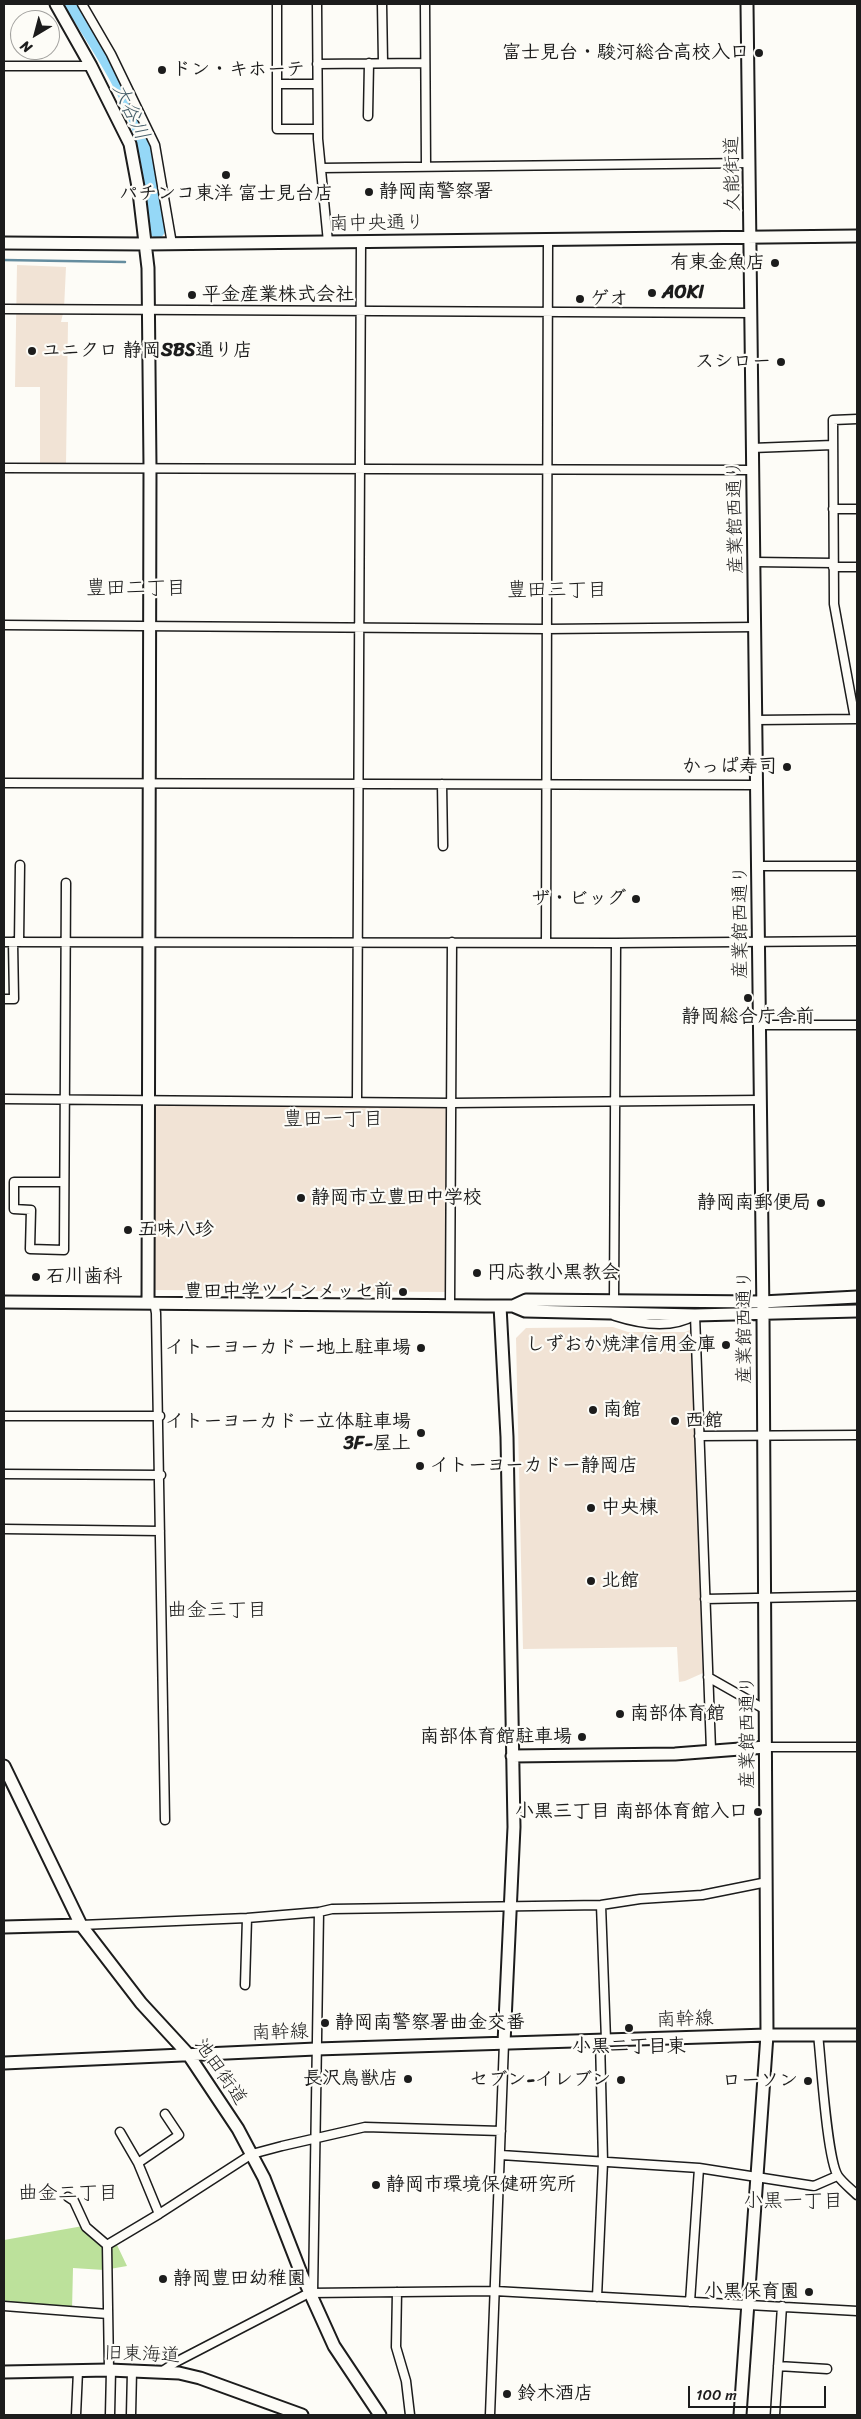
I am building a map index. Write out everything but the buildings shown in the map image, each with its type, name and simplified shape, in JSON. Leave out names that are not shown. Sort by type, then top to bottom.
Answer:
[{"type":"street","points":[[56,4],[91,66],[130,144],[146,244],[149,312],[150,467],[148,942],[151,1302],[156,1313],[160,1416],[165,1820]]},
{"type":"street","points":[[82,4],[111,54],[155,145],[172,244]]},
{"type":"street","points":[[277,4],[277,129],[318,129]]},
{"type":"street","points":[[317,4],[318,129],[328,242]]},
{"type":"street","points":[[382,4],[383,62]]},
{"type":"street","points":[[424,4],[426,166]]},
{"type":"street","name":"久能街道","points":[[747,4],[751,237],[857,236]]},
{"type":"street","points":[[368,116],[369,63]]},
{"type":"street","points":[[317,64],[425,63]]},
{"type":"street","points":[[4,66],[91,66]]},
{"type":"street","points":[[277,84],[317,84]]},
{"type":"street","points":[[321,168],[750,162]]},
{"type":"street","name":"南中央通り","points":[[4,243],[172,244],[751,237]]},
{"type":"street","name":"産業館西通り","points":[[740,2415],[768,2035],[763,1315],[751,237]]},
{"type":"street","points":[[546,943],[548,240]]},
{"type":"street","points":[[358,1101],[361,242]]},
{"type":"street","points":[[4,309],[149,312],[752,313]]},
{"type":"street","points":[[756,720],[856,719],[834,604],[833,445],[834,420],[857,419]]},
{"type":"street","points":[[752,448],[833,445]]},
{"type":"street","points":[[4,468],[754,470]]},
{"type":"street","points":[[833,509],[857,509]]},
{"type":"street","points":[[754,562],[857,567]]},
{"type":"street","points":[[4,625],[361,628],[755,627]]},
{"type":"street","points":[[4,783],[546,786],[757,785]]},
{"type":"street","points":[[442,784],[443,846]]},
{"type":"street","points":[[4,999],[14,999],[20,865]]},
{"type":"street","points":[[758,866],[857,866]]},
{"type":"street","points":[[63,1182],[14,1182],[14,1209],[31,1210],[30,1249],[64,1250],[66,883]]},
{"type":"street","points":[[4,942],[616,943],[857,940]]},
{"type":"street","points":[[450,1305],[452,942]]},
{"type":"street","points":[[614,1307],[616,943]]},
{"type":"street","points":[[759,1025],[857,1025]]},
{"type":"street","points":[[4,1099],[452,1103],[760,1100]]},
{"type":"street","points":[[600,1312],[614,1307],[857,1297]]},
{"type":"street","points":[[513,1306],[526,1300],[695,1315],[763,1315],[857,1311]]},
{"type":"street","points":[[4,1302],[513,1306],[525,1311],[600,1312],[631,1321],[653,1323],[681,1323],[695,1315]]},
{"type":"street","points":[[490,2415],[514,1828],[506,1437],[500,1306]]},
{"type":"street","points":[[695,1315],[711,1750]]},
{"type":"street","points":[[4,1416],[160,1416]]},
{"type":"street","points":[[700,1436],[857,1435]]},
{"type":"street","points":[[4,1474],[161,1475]]},
{"type":"street","points":[[4,1529],[160,1531]]},
{"type":"street","points":[[705,1599],[857,1596]]},
{"type":"street","points":[[708,1677],[766,1710]]},
{"type":"street","points":[[512,1756],[675,1754],[766,1747],[857,1746]]},
{"type":"street","name":"池田街道","points":[[4,1766],[81,1925],[141,2003],[188,2054],[222,2104],[252,2154],[274,2200],[334,2346],[380,2415]]},
{"type":"street","points":[[4,1927],[247,1918],[318,1912],[332,1908],[601,1905],[640,1899],[702,1895],[767,1882]]},
{"type":"street","points":[[597,2297],[603,2162],[601,1905]]},
{"type":"street","points":[[311,2293],[318,1912]]},
{"type":"street","points":[[245,1985],[247,1918]]},
{"type":"street","points":[[818,2034],[830,2143],[837,2176],[857,2195]]},
{"type":"street","name":"南幹線","points":[[4,2063],[316,2049],[768,2035],[857,2035]]},
{"type":"street","points":[[138,2163],[179,2135],[165,2114]]},
{"type":"street","points":[[107,2245],[252,2154],[365,2127],[502,2131]]},
{"type":"street","points":[[120,2132],[138,2163],[159,2214]]},
{"type":"street","points":[[501,2155],[699,2168],[814,2186],[837,2176]]},
{"type":"street","points":[[690,2302],[699,2168]]},
{"type":"street","points":[[68,2197],[74,2201],[86,2227],[107,2245],[110,2415]]},
{"type":"street","points":[[161,2372],[176,2362],[311,2293],[495,2291],[857,2311]]},
{"type":"street","points":[[397,2292],[396,2347],[406,2381],[410,2415]]},
{"type":"street","points":[[4,2306],[108,2314]]},
{"type":"street","points":[[775,2415],[782,2306]]},
{"type":"street","points":[[778,2366],[827,2369]]},
{"type":"street","name":"旧東海道","points":[[4,2372],[110,2370],[161,2372],[195,2377],[283,2412],[302,2415]]},
{"type":"street","points":[[76,2415],[78,2371]]},
{"type":"street","points":[[131,2415],[132,2371]]},
{"type":"shaded area","points":[[17,265],[66,267],[64,309],[61,322],[68,322],[66,465],[40,465],[40,387],[15,387]]},
{"type":"shaded area","name":"静岡市立豊田中学校","points":[[155,1104],[447,1105],[446,1292],[154,1290]]},
{"type":"shaded area","points":[[613,1327],[628,1332],[685,1332],[692,1329],[703,1673],[685,1681],[679,1682],[677,1647],[523,1649],[516,1338],[526,1328]]},
{"type":"green space","points":[[83,2226],[104,2249],[117,2245],[127,2266],[104,2270],[73,2268],[72,2310],[4,2304],[4,2240]]},
{"type":"waterway","name":"大谷川","points":[[73,4],[118,78],[139,125],[149,163],[157,230]]},
{"type":"waterway","points":[[4,260],[125,262]]},
{"type":"place","name":"富士見台・駿河総合高校入口","points":[[759,53]]},
{"type":"place","name":"ドン・キホーテ","points":[[162,70]]},
{"type":"place","name":"パチンコ東洋 富士見台店","points":[[226,175]]},
{"type":"place","name":"静岡南警察署","points":[[369,192]]},
{"type":"place","name":"有東金魚店","points":[[775,263]]},
{"type":"place","name":"AOKI","points":[[652,293]]},
{"type":"place","name":"平金産業株式会社","points":[[192,295]]},
{"type":"place","name":"ゲオ","points":[[580,299]]},
{"type":"place","name":"ユニクロ 静岡SBS通り店","points":[[32,351]]},
{"type":"place","name":"スシロー","points":[[781,362]]},
{"type":"place","name":"かっぱ寿司","points":[[787,767]]},
{"type":"place","name":"ザ・ビッグ","points":[[636,899]]},
{"type":"place","name":"静岡総合庁舎前","points":[[748,998]]},
{"type":"place","name":"静岡市立豊田中学校","points":[[301,1198]]},
{"type":"place","name":"静岡南郵便局","points":[[821,1203]]},
{"type":"place","name":"五味八珍","points":[[128,1230]]},
{"type":"place","name":"円応教小黒教会","points":[[477,1273]]},
{"type":"place","name":"石川歯科","points":[[36,1277]]},
{"type":"place","name":"豊田中学ツインメッセ前","points":[[403,1292]]},
{"type":"place","name":"しずおか焼津信用金庫","points":[[726,1345]]},
{"type":"place","name":"イトーヨーカドー地上駐車場","points":[[421,1348]]},
{"type":"place","name":"南館","points":[[593,1410]]},
{"type":"place","name":"西館","points":[[675,1421]]},
{"type":"place","name":"イトーヨーカドー立体駐車場 3F-屋上","points":[[421,1433]]},
{"type":"place","name":"イトーヨーカドー静岡店","points":[[420,1466]]},
{"type":"place","name":"中央棟","points":[[591,1508]]},
{"type":"place","name":"北館","points":[[591,1581]]},
{"type":"place","name":"南部体育館","points":[[620,1714]]},
{"type":"place","name":"南部体育館駐車場","points":[[582,1737]]},
{"type":"place","name":"小黒三丁目 南部体育館入口","points":[[758,1812]]},
{"type":"place","name":"静岡南警察署曲金交番","points":[[325,2023]]},
{"type":"place","name":"小黒二丁目東","points":[[629,2028]]},
{"type":"place","name":"長沢鳥獣店","points":[[408,2079]]},
{"type":"place","name":"セブン-イレブン","points":[[621,2080]]},
{"type":"place","name":"ローソン","points":[[808,2081]]},
{"type":"place","name":"静岡市環境保健研究所","points":[[376,2185]]},
{"type":"place","name":"静岡豊田幼稚園","points":[[163,2279]]},
{"type":"place","name":"小黒保育園","points":[[809,2292]]},
{"type":"place","name":"鈴木酒店","points":[[507,2394]]},
{"type":"district","name":"豊田二丁目","points":[[136,589]]},
{"type":"district","name":"豊田三丁目","points":[[557,591]]},
{"type":"district","name":"豊田一丁目","points":[[333,1120]]},
{"type":"district","name":"曲金三丁目","points":[[217,1611]]},
{"type":"district","name":"曲金二丁目","points":[[68,2194]]},
{"type":"district","name":"小黒一丁目","points":[[793,2202]]}]
